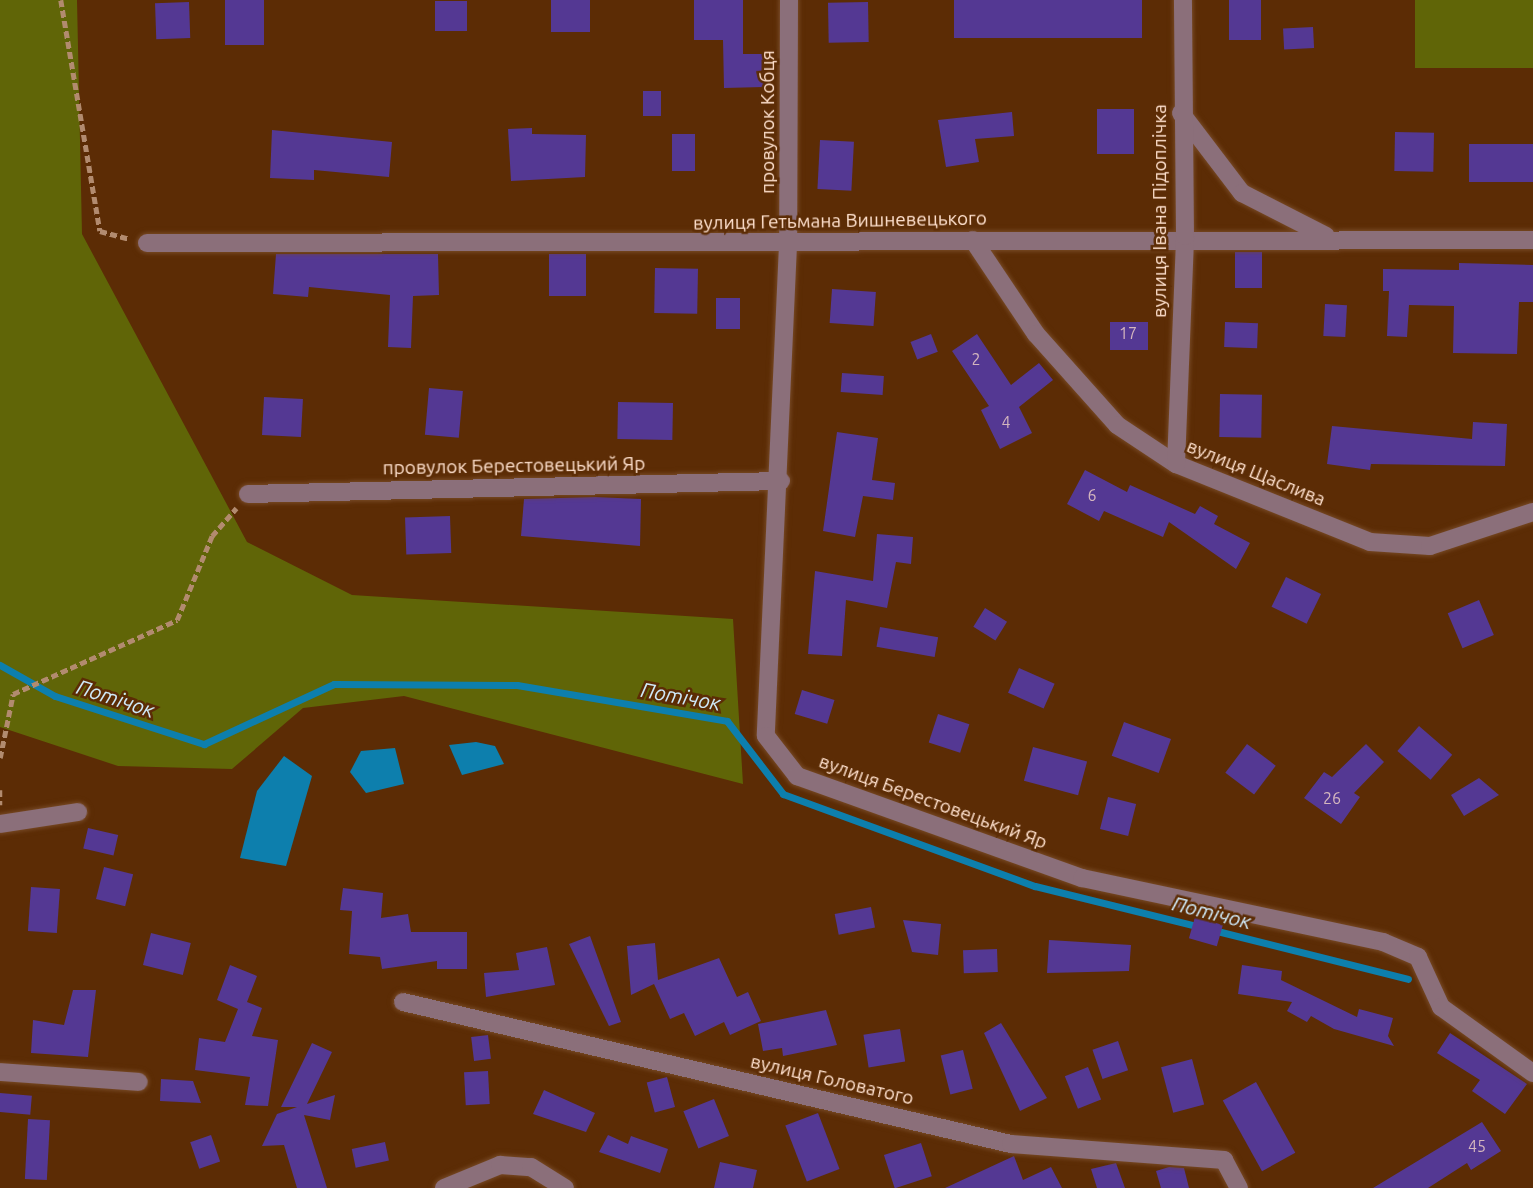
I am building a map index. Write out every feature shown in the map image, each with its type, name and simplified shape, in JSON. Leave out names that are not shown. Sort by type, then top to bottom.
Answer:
[{"type":"street","name":"провулок Кобця","points":[[788,245],[789,0]]},
{"type":"street","name":"вулиця Івана Підоплічка","points":[[1176,464],[1185,236],[1181,113],[1183,0]]},
{"type":"street","points":[[1181,113],[1242,193],[1332,239]]},
{"type":"street","name":"вулиця Гетьмана Вишневецького","points":[[147,243],[788,245],[1185,236],[1533,240]]},
{"type":"street","name":"вулиця Щаслива","points":[[974,240],[1035,334],[1117,425],[1176,464],[1370,542],[1430,546],[1533,512]]},
{"type":"street","name":"вулиця Берестовецький Яр","points":[[788,245],[781,481],[766,736],[797,776],[1082,878],[1383,942],[1418,957],[1441,1007],[1533,1073]]},
{"type":"street","name":"провулок Берестовецький Яр","points":[[248,494],[781,481]]},
{"type":"street","points":[[0,835],[0,824],[78,812]]},
{"type":"street","name":"вулиця Головатого","points":[[403,1002],[1012,1144],[1224,1160],[1239,1188]]},
{"type":"street","points":[[0,1072],[139,1082]]},
{"type":"street","points":[[444,1188],[500,1165],[531,1167],[565,1188]]},
{"type":"path","points":[[61,0],[100,231],[147,243]]},
{"type":"path","points":[[0,758],[13,694],[177,620],[212,536],[248,494]]},
{"type":"shaded area","points":[[0,0],[77,0],[82,234],[247,542],[352,595],[733,619],[743,784],[404,696],[303,708],[232,769],[118,766],[0,727]]},
{"type":"shaded area","points":[[1415,0],[1533,0],[1533,68],[1415,68]]},
{"type":"water","points":[[476,742],[495,746],[504,764],[462,775],[449,745]]},
{"type":"water","points":[[395,748],[404,784],[366,793],[350,772],[361,751]]},
{"type":"water","points":[[284,756],[312,776],[286,866],[240,858],[257,791]]},
{"type":"building","points":[[225,0],[264,0],[264,45],[225,45]]},
{"type":"building","points":[[551,0],[590,0],[590,32],[551,32]]},
{"type":"building","points":[[694,0],[743,0],[743,54],[763,54],[764,87],[724,88],[723,40],[694,40]]},
{"type":"building","points":[[954,0],[1142,0],[1142,38],[954,38]]},
{"type":"building","points":[[1229,0],[1261,0],[1261,40],[1229,40]]},
{"type":"building","points":[[435,1],[467,1],[467,31],[435,31]]},
{"type":"building","points":[[189,2],[190,38],[156,39],[155,3]]},
{"type":"building","points":[[868,2],[869,42],[829,43],[828,3]]},
{"type":"building","points":[[1313,27],[1314,48],[1284,50],[1283,29]]},
{"type":"building","points":[[643,91],[661,91],[661,116],[643,116]]},
{"type":"building","points":[[1097,109],[1134,109],[1134,154],[1097,154]]},
{"type":"building","points":[[1012,112],[1014,136],[975,139],[979,162],[946,167],[938,120]]},
{"type":"building","points":[[532,128],[532,134],[586,135],[585,177],[511,181],[508,129]]},
{"type":"building","points":[[272,130],[392,142],[389,177],[314,170],[314,180],[270,178]]},
{"type":"building","points":[[1395,132],[1434,133],[1433,172],[1394,171]]},
{"type":"building","points":[[672,134],[695,134],[695,171],[672,171]]},
{"type":"building","points":[[820,140],[854,142],[851,191],[817,189]]},
{"type":"building","points":[[1469,144],[1533,144],[1533,182],[1469,182]]},
{"type":"building","points":[[1235,252],[1262,252],[1262,288],[1235,288]]},
{"type":"building","points":[[276,254],[438,254],[439,295],[413,296],[411,348],[388,347],[390,295],[309,287],[308,297],[273,294]]},
{"type":"building","points":[[549,254],[586,254],[586,296],[549,296]]},
{"type":"building","points":[[1459,263],[1533,265],[1533,302],[1519,302],[1517,354],[1453,353],[1454,306],[1409,305],[1407,337],[1387,336],[1389,291],[1383,291],[1383,269],[1459,270]]},
{"type":"building","points":[[655,268],[698,269],[697,314],[654,313]]},
{"type":"building","points":[[832,289],[876,292],[874,326],[830,323]]},
{"type":"building","points":[[716,298],[740,298],[740,329],[716,329]]},
{"type":"building","points":[[1325,304],[1347,305],[1345,337],[1323,336]]},
{"type":"building","points":[[1110,322],[1148,322],[1148,350],[1110,350]]},
{"type":"building","points":[[1225,322],[1258,323],[1257,348],[1224,347]]},
{"type":"building","points":[[931,334],[938,352],[917,360],[910,342]]},
{"type":"building","points":[[977,334],[1011,385],[1039,363],[1053,380],[1019,407],[1032,433],[1000,449],[981,410],[989,406],[952,351]]},
{"type":"building","points":[[842,373],[884,376],[883,395],[841,392]]},
{"type":"building","points":[[429,388],[463,391],[459,438],[425,435]]},
{"type":"building","points":[[1220,394],[1262,395],[1261,438],[1219,437]]},
{"type":"building","points":[[264,397],[303,399],[301,437],[262,435]]},
{"type":"building","points":[[618,402],[673,403],[672,440],[617,439]]},
{"type":"building","points":[[1473,422],[1507,424],[1505,466],[1371,464],[1370,470],[1327,464],[1332,426],[1472,439]]},
{"type":"building","points":[[837,432],[878,438],[872,480],[895,483],[893,500],[863,496],[855,537],[823,531]]},
{"type":"building","points":[[1085,470],[1127,492],[1130,485],[1195,514],[1200,506],[1218,516],[1214,524],[1250,543],[1236,569],[1169,522],[1163,537],[1104,511],[1099,521],[1067,504]]},
{"type":"building","points":[[524,499],[641,499],[640,546],[521,536]]},
{"type":"building","points":[[450,516],[451,553],[406,555],[405,518]]},
{"type":"building","points":[[877,534],[913,537],[911,564],[896,562],[887,608],[846,600],[842,656],[808,654],[815,571],[873,581]]},
{"type":"building","points":[[1286,577],[1321,594],[1307,624],[1272,607]]},
{"type":"building","points":[[1479,600],[1494,635],[1463,648],[1448,613]]},
{"type":"building","points":[[985,608],[1007,622],[995,640],[973,627]]},
{"type":"building","points":[[880,627],[938,637],[935,657],[877,647]]},
{"type":"building","points":[[1019,668],[1055,684],[1044,709],[1008,693]]},
{"type":"building","points":[[802,690],[835,700],[827,724],[795,714]]},
{"type":"building","points":[[938,714],[969,724],[960,753],[929,743]]},
{"type":"building","points":[[1124,722],[1171,739],[1159,773],[1112,756]]},
{"type":"building","points":[[1419,726],[1452,755],[1431,780],[1397,751]]},
{"type":"building","points":[[1247,744],[1276,766],[1254,794],[1225,773]]},
{"type":"building","points":[[1366,744],[1384,762],[1354,793],[1360,797],[1341,824],[1304,798],[1324,772],[1332,777]]},
{"type":"building","points":[[1033,747],[1087,761],[1078,795],[1024,781]]},
{"type":"building","points":[[1479,778],[1499,795],[1464,816],[1451,795]]},
{"type":"building","points":[[1108,797],[1136,804],[1128,836],[1100,829]]},
{"type":"building","points":[[88,828],[118,835],[113,855],[83,848]]},
{"type":"building","points":[[104,867],[133,874],[125,906],[96,899]]},
{"type":"building","points":[[31,887],[60,889],[57,933],[28,931]]},
{"type":"building","points":[[343,888],[383,893],[381,918],[408,914],[411,932],[467,932],[467,969],[437,969],[437,961],[382,969],[380,957],[349,954],[352,911],[340,910]]},
{"type":"building","points":[[871,907],[875,928],[839,935],[835,914]]},
{"type":"building","points":[[1195,917],[1223,925],[1217,946],[1189,938]]},
{"type":"building","points":[[903,920],[941,924],[938,955],[912,952]]},
{"type":"building","points":[[151,933],[191,943],[183,975],[143,965]]},
{"type":"building","points":[[590,936],[621,1022],[609,1026],[569,944]]},
{"type":"building","points":[[1049,940],[1131,945],[1129,971],[1047,973]]},
{"type":"building","points":[[655,943],[658,980],[719,958],[737,997],[748,992],[761,1021],[730,1035],[724,1022],[695,1036],[684,1013],[670,1019],[654,984],[631,995],[627,946]]},
{"type":"building","points":[[547,947],[555,985],[486,997],[484,973],[519,970],[516,953]]},
{"type":"building","points":[[997,949],[998,972],[964,973],[963,950]]},
{"type":"building","points":[[230,965],[257,976],[247,1002],[262,1008],[252,1036],[278,1040],[268,1106],[245,1105],[250,1077],[195,1070],[199,1038],[225,1042],[238,1009],[217,1000]]},
{"type":"building","points":[[1242,965],[1282,971],[1281,980],[1357,1017],[1359,1009],[1393,1018],[1388,1036],[1394,1046],[1334,1029],[1311,1016],[1307,1022],[1287,1011],[1292,1002],[1238,994]]},
{"type":"building","points":[[73,990],[96,990],[88,1057],[31,1053],[33,1020],[64,1025]]},
{"type":"building","points":[[826,1010],[837,1045],[783,1056],[782,1048],[763,1051],[758,1024]]},
{"type":"building","points":[[1001,1023],[1047,1098],[1020,1111],[984,1033]]},
{"type":"building","points":[[900,1029],[905,1062],[869,1067],[863,1035]]},
{"type":"building","points":[[1450,1033],[1527,1084],[1505,1114],[1472,1091],[1480,1080],[1437,1053]]},
{"type":"building","points":[[488,1035],[491,1059],[474,1061],[471,1037]]},
{"type":"building","points":[[1118,1041],[1128,1070],[1103,1079],[1092,1050]]},
{"type":"building","points":[[312,1043],[332,1052],[307,1104],[335,1095],[330,1120],[304,1115],[327,1188],[297,1188],[284,1145],[262,1146],[277,1114],[297,1107],[281,1107]]},
{"type":"building","points":[[963,1050],[973,1089],[950,1094],[941,1056]]},
{"type":"building","points":[[1192,1059],[1204,1104],[1173,1113],[1161,1067]]},
{"type":"building","points":[[1088,1067],[1101,1099],[1078,1109],[1065,1076]]},
{"type":"building","points":[[488,1071],[490,1104],[466,1105],[464,1072]]},
{"type":"building","points":[[667,1077],[675,1107],[655,1112],[647,1082]]},
{"type":"building","points":[[161,1079],[193,1081],[201,1103],[160,1101]]},
{"type":"building","points":[[1256,1082],[1295,1153],[1262,1171],[1223,1100]]},
{"type":"building","points":[[544,1090],[595,1113],[586,1132],[533,1114]]},
{"type":"building","points":[[0,1093],[32,1096],[30,1115],[0,1112]]},
{"type":"building","points":[[714,1099],[729,1136],[698,1148],[683,1111]]},
{"type":"building","points":[[818,1113],[840,1169],[807,1182],[785,1126]]},
{"type":"building","points":[[28,1119],[50,1120],[47,1180],[25,1179]]},
{"type":"building","points":[[1482,1122],[1501,1151],[1471,1170],[1467,1163],[1428,1188],[1373,1188]]},
{"type":"building","points":[[211,1135],[220,1161],[199,1169],[190,1142]]},
{"type":"building","points":[[608,1135],[628,1144],[631,1136],[668,1149],[660,1173],[599,1152]]},
{"type":"building","points":[[385,1142],[389,1161],[356,1168],[352,1149]]},
{"type":"building","points":[[921,1143],[932,1176],[895,1188],[884,1155]]},
{"type":"building","points":[[1014,1156],[1023,1180],[1051,1167],[1062,1188],[945,1188]]},
{"type":"building","points":[[720,1162],[757,1170],[753,1188],[714,1188]]},
{"type":"building","points":[[1116,1163],[1125,1188],[1097,1188],[1091,1169]]},
{"type":"building","points":[[1169,1167],[1184,1168],[1189,1188],[1161,1188],[1156,1171]]},
{"type":"waterway","name":"Потічок","points":[[0,665],[55,696],[204,744],[334,684],[517,685],[727,721],[783,794],[1035,886],[1201,927]]},
{"type":"waterway","name":"Потічок","points":[[1213,930],[1408,979]]}]
